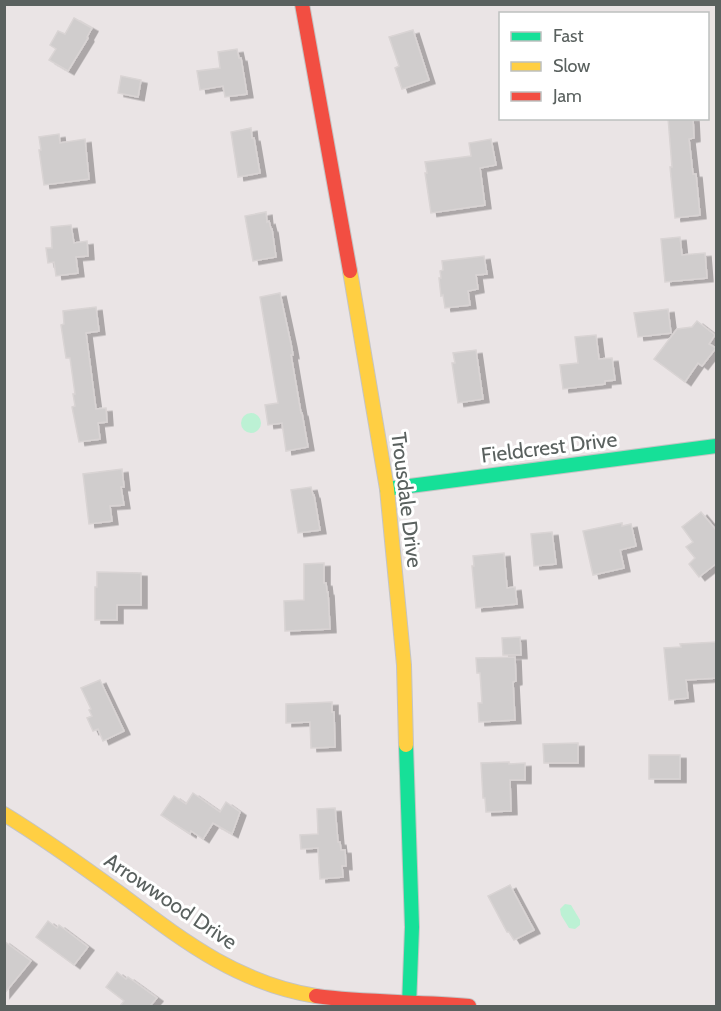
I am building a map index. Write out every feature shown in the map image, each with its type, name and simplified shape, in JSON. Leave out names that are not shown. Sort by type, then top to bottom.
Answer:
[{"type":"street","name":"Trousdale Drive","points":[[302,4],[387,489],[404,665],[411,861],[410,1005]]},
{"type":"street","name":"Fieldcrest Drive","points":[[387,489],[717,446]]},
{"type":"street","name":"Arrowwood Drive","points":[[4,814],[79,864],[195,948],[241,973],[296,992],[410,1005],[431,1003],[469,1006]]},
{"type":"shaded area","points":[[247,413],[255,413],[261,419],[261,427],[255,433],[247,433],[241,427],[241,419]]},
{"type":"shaded area","points":[[565,904],[571,905],[580,920],[580,925],[575,929],[569,928],[561,915],[560,909]]},
{"type":"building","points":[[74,18],[92,28],[68,71],[49,60],[56,49],[50,45],[58,31],[65,34]]},
{"type":"building","points":[[413,30],[429,80],[402,89],[395,68],[399,66],[389,37]]},
{"type":"building","points":[[237,49],[239,58],[241,58],[247,94],[225,97],[223,86],[200,90],[197,71],[220,68],[218,52]]},
{"type":"building","points":[[121,76],[141,80],[138,97],[118,93]]},
{"type":"building","points":[[668,120],[693,120],[694,138],[689,139],[693,174],[696,174],[700,215],[675,218],[670,167],[672,167]]},
{"type":"building","points":[[251,128],[260,173],[238,177],[231,132]]},
{"type":"building","points":[[59,134],[60,143],[85,139],[89,179],[44,185],[39,137]]},
{"type":"building","points":[[491,139],[496,165],[480,168],[485,205],[431,213],[425,162],[471,156],[469,143]]},
{"type":"building","points":[[266,212],[267,222],[269,221],[272,229],[276,257],[253,261],[245,216]]},
{"type":"building","points":[[71,225],[74,243],[87,241],[88,256],[76,257],[78,273],[56,276],[54,262],[48,263],[46,248],[52,248],[51,227]]},
{"type":"building","points":[[680,237],[682,255],[705,253],[707,278],[665,282],[661,239]]},
{"type":"building","points":[[484,256],[487,274],[476,275],[478,289],[468,291],[470,305],[445,308],[439,278],[441,278],[440,271],[443,270],[442,261]]},
{"type":"building","points":[[280,293],[308,447],[286,451],[282,423],[268,425],[265,405],[278,403],[260,297]]},
{"type":"building","points":[[96,307],[99,331],[86,333],[96,409],[106,408],[107,422],[98,423],[100,439],[79,442],[72,407],[75,406],[73,394],[75,394],[70,358],[66,358],[61,325],[64,324],[63,311]]},
{"type":"building","points":[[668,309],[671,333],[638,337],[634,313]]},
{"type":"building","points":[[697,321],[715,335],[709,344],[716,348],[702,366],[698,363],[685,382],[654,359],[677,329],[692,327]]},
{"type":"building","points":[[596,335],[599,359],[612,358],[615,380],[605,381],[605,384],[563,389],[560,365],[578,363],[575,337]]},
{"type":"building","points":[[476,350],[483,399],[458,403],[452,363],[455,363],[453,353]]},
{"type":"building","points":[[122,469],[124,487],[121,487],[124,505],[110,506],[112,521],[89,524],[83,474]]},
{"type":"building","points":[[311,487],[320,530],[298,533],[291,490]]},
{"type":"building","points":[[701,512],[717,531],[717,563],[699,577],[689,564],[695,558],[686,547],[693,542],[682,527]]},
{"type":"building","points":[[622,523],[622,526],[631,524],[636,546],[620,550],[624,568],[593,575],[583,531]]},
{"type":"building","points":[[552,532],[556,564],[534,566],[531,534]]},
{"type":"building","points":[[504,553],[507,588],[515,587],[517,604],[476,608],[473,556]]},
{"type":"building","points":[[324,563],[324,583],[326,583],[328,592],[330,629],[285,631],[284,601],[304,600],[304,564]]},
{"type":"building","points":[[97,572],[141,573],[141,605],[117,605],[117,620],[95,620]]},
{"type":"building","points":[[520,637],[521,655],[503,655],[502,638]]},
{"type":"building","points":[[717,642],[717,678],[686,680],[688,698],[669,700],[664,648],[681,647],[680,644]]},
{"type":"building","points":[[515,657],[516,681],[513,682],[515,720],[479,722],[478,703],[482,703],[480,673],[477,673],[476,658]]},
{"type":"building","points":[[100,680],[124,731],[103,741],[98,729],[93,731],[87,718],[92,716],[89,710],[91,709],[81,688]]},
{"type":"building","points":[[332,702],[335,747],[311,748],[310,722],[286,723],[286,704]]},
{"type":"building","points":[[578,743],[578,763],[544,763],[543,744]]},
{"type":"building","points":[[649,755],[680,755],[680,779],[649,779]]},
{"type":"building","points":[[509,762],[509,764],[525,763],[525,780],[510,780],[511,811],[486,812],[481,763]]},
{"type":"building","points":[[193,793],[220,812],[226,802],[240,812],[232,834],[213,823],[203,839],[191,831],[190,834],[161,815],[174,796],[186,804]]},
{"type":"building","points":[[335,808],[338,842],[340,842],[341,850],[345,850],[346,866],[342,866],[343,877],[320,879],[318,848],[301,849],[300,835],[318,834],[317,809]]},
{"type":"building","points":[[510,885],[534,930],[514,940],[507,932],[488,896]]},
{"type":"building","points":[[48,921],[57,928],[59,925],[88,947],[74,965],[36,937]]},
{"type":"building","points":[[4,941],[31,961],[4,994]]},
{"type":"building","points":[[117,972],[126,979],[128,977],[157,998],[150,1006],[120,1006],[124,1001],[106,987]]},
{"type":"traffic: fast","points":[[387,489],[716,446]]},
{"type":"traffic: fast","points":[[406,745],[412,927],[409,1006]]},
{"type":"traffic: slow","points":[[350,271],[387,489],[404,665],[406,745]]},
{"type":"traffic: slow","points":[[4,814],[211,957],[260,981],[316,996]]},
{"type":"traffic: jam","points":[[302,4],[350,271]]},
{"type":"traffic: jam","points":[[316,996],[469,1006]]}]
